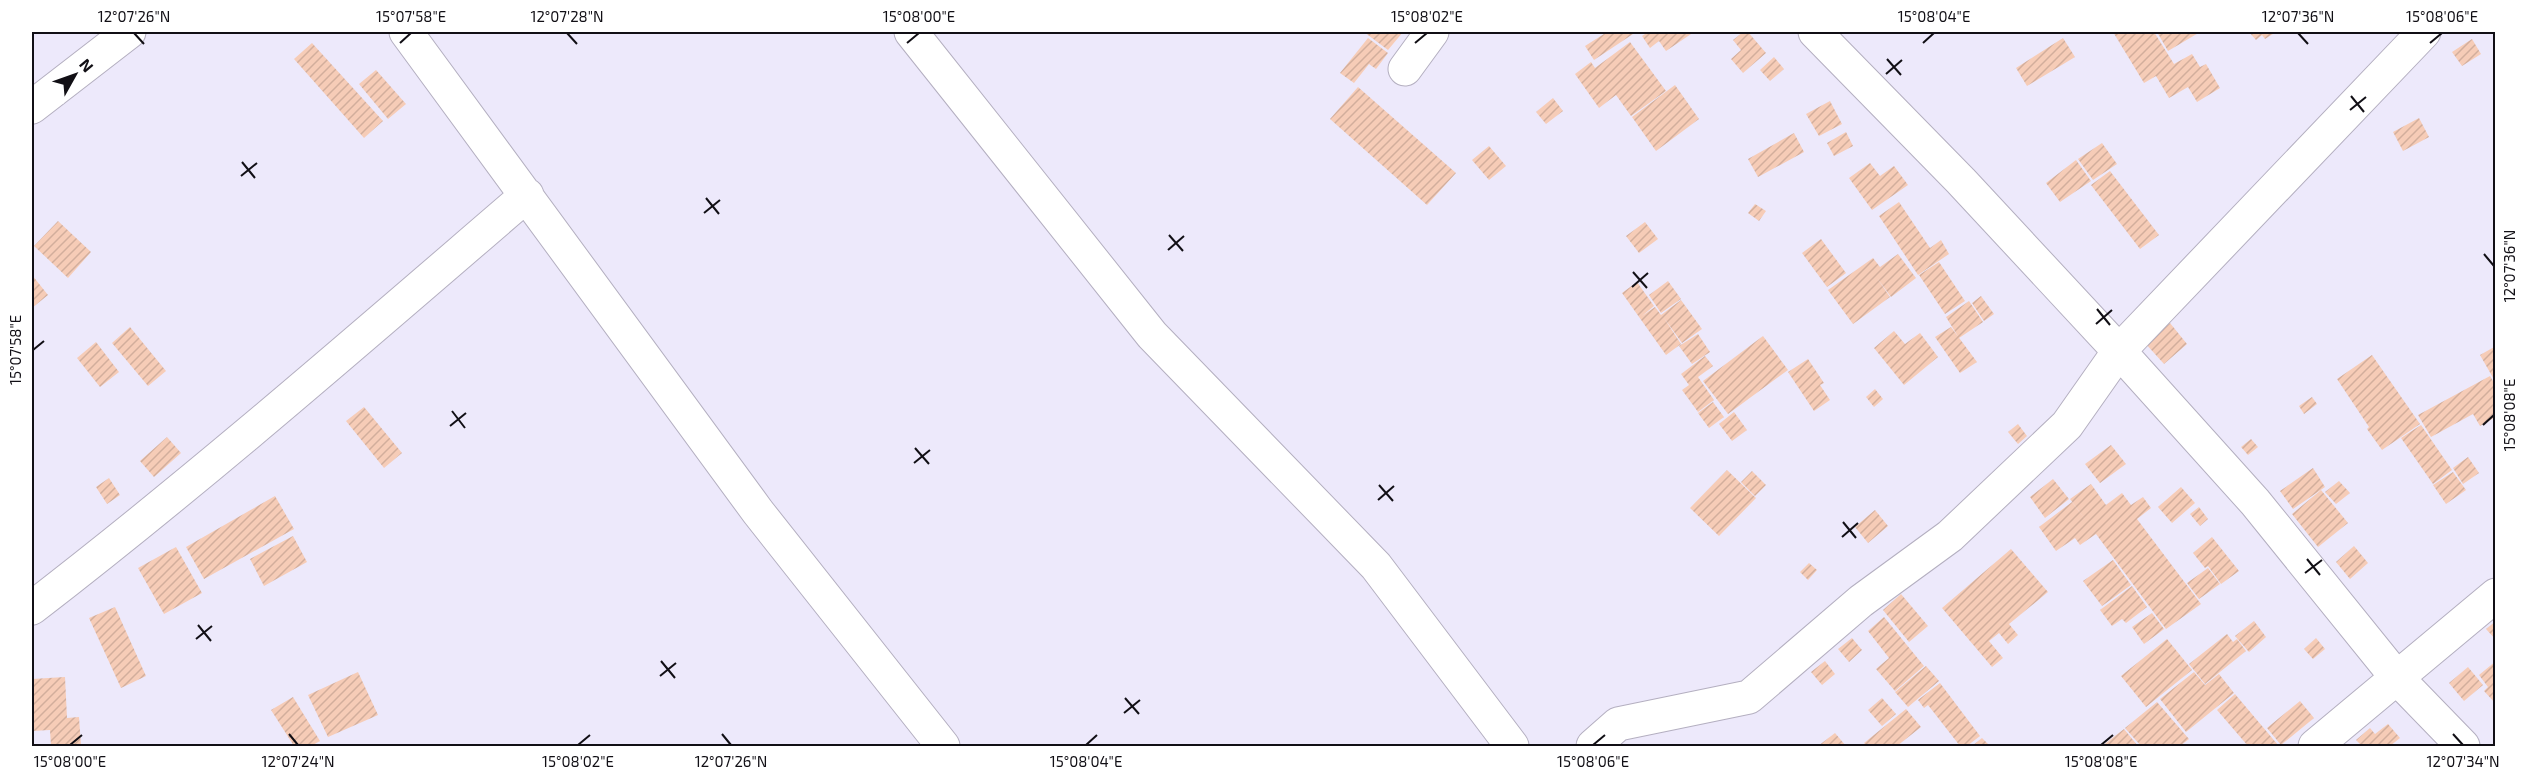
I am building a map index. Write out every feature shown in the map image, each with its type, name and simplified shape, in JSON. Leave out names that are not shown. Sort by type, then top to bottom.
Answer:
[{"type":"street","points":[[32,107],[129,32]]},
{"type":"street","points":[[406,32],[758,512],[943,747]]},
{"type":"street","points":[[911,32],[1152,335],[1376,566],[1512,747]]},
{"type":"street","points":[[1405,69],[1432,32]]},
{"type":"street","points":[[1815,32],[1961,181],[2119,351],[2255,502],[2398,679],[2463,747]]},
{"type":"street","points":[[1593,747],[1618,724],[1749,697],[1861,601],[1950,536],[2067,425],[2119,351],[2424,32]]},
{"type":"street","points":[[32,608],[98,557],[304,386],[527,195]]},
{"type":"street","points":[[2315,747],[2496,595]]},
{"type":"building","points":[[1364,32],[1403,32],[1388,50]]},
{"type":"building","points":[[1607,32],[1631,32],[1633,34],[1594,60],[1585,46]]},
{"type":"building","points":[[1648,32],[1694,32],[1666,51],[1659,41],[1650,48],[1642,36]]},
{"type":"building","points":[[1743,32],[1748,32],[1766,53],[1743,73],[1731,59],[1741,50],[1733,40]]},
{"type":"building","points":[[2113,32],[2154,32],[2174,64],[2192,54],[2200,67],[2206,64],[2220,88],[2197,102],[2188,87],[2169,98],[2156,76],[2144,83]]},
{"type":"building","points":[[2157,32],[2200,32],[2168,51]]},
{"type":"building","points":[[2249,32],[2276,32],[2265,39],[2262,35],[2256,40]]},
{"type":"building","points":[[1368,38],[1388,53],[1376,69],[1369,64],[1354,83],[1340,73]]},
{"type":"building","points":[[2063,38],[2075,57],[2027,86],[2016,68]]},
{"type":"building","points":[[2472,39],[2481,54],[2462,66],[2452,52]]},
{"type":"building","points":[[1630,42],[1666,91],[1631,116],[1616,95],[1599,108],[1575,74],[1591,62],[1595,68]]},
{"type":"building","points":[[312,43],[383,121],[364,138],[294,59]]},
{"type":"building","points":[[1774,57],[1784,69],[1770,81],[1760,70]]},
{"type":"building","points":[[376,70],[406,104],[388,119],[359,84]]},
{"type":"building","points":[[1675,85],[1699,119],[1656,151],[1632,117]]},
{"type":"building","points":[[1358,87],[1456,173],[1427,205],[1330,119]]},
{"type":"building","points":[[1553,98],[1563,111],[1546,124],[1536,112]]},
{"type":"building","points":[[1830,101],[1842,124],[1819,136],[1806,114]]},
{"type":"building","points":[[2419,118],[2429,137],[2403,151],[2393,132]]},
{"type":"building","points":[[1846,132],[1853,146],[1834,156],[1827,143]]},
{"type":"building","points":[[1794,133],[1804,152],[1758,177],[1748,159]]},
{"type":"building","points":[[2102,143],[2117,164],[2093,180],[2078,159]]},
{"type":"building","points":[[1489,146],[1506,166],[1489,180],[1472,160]]},
{"type":"building","points":[[2076,160],[2091,181],[2060,202],[2046,183]]},
{"type":"building","points":[[1870,163],[1880,176],[1894,166],[1908,185],[1872,210],[1849,178]]},
{"type":"building","points":[[2110,171],[2159,235],[2140,249],[2091,185]]},
{"type":"building","points":[[1899,202],[1930,248],[1941,240],[1949,254],[1918,275],[1879,216]]},
{"type":"building","points":[[1755,204],[1766,211],[1759,221],[1748,213]]},
{"type":"building","points":[[58,221],[91,252],[68,278],[34,246]]},
{"type":"building","points":[[1645,222],[1658,239],[1639,253],[1626,236]]},
{"type":"building","points":[[1821,239],[1846,273],[1827,287],[1802,253]]},
{"type":"building","points":[[1898,254],[1916,278],[1891,297],[1877,278],[1890,297],[1853,324],[1828,290],[1873,258],[1880,267]]},
{"type":"building","points":[[1939,262],[1965,301],[1945,314],[1919,275]]},
{"type":"building","points":[[32,275],[48,295],[32,308]]},
{"type":"building","points":[[1668,281],[1681,299],[1661,313],[1649,295]]},
{"type":"building","points":[[1637,282],[1654,306],[1642,316],[1655,307],[1661,315],[1681,300],[1702,329],[1682,343],[1664,318],[1681,344],[1666,355],[1622,293]]},
{"type":"building","points":[[1981,296],[1994,314],[1984,321],[1972,303]]},
{"type":"building","points":[[1969,301],[1983,322],[1959,338],[1946,317]]},
{"type":"building","points":[[2170,323],[2187,344],[2164,364],[2145,343]]},
{"type":"building","points":[[130,327],[166,371],[148,386],[112,343]]},
{"type":"building","points":[[1951,327],[1977,362],[1960,373],[1935,337]]},
{"type":"building","points":[[1894,331],[1905,344],[1920,333],[1938,357],[1904,385],[1874,348]]},
{"type":"building","points":[[1698,334],[1710,352],[1692,364],[1679,346]]},
{"type":"building","points":[[1763,336],[1788,370],[1728,414],[1703,381]]},
{"type":"building","points":[[96,342],[119,372],[100,387],[77,358]]},
{"type":"building","points":[[2496,346],[2496,383],[2480,355]]},
{"type":"building","points":[[2372,355],[2420,424],[2382,450],[2337,379]]},
{"type":"building","points":[[1705,356],[1713,366],[1698,377],[1714,400],[1698,412],[1682,390],[1689,385],[1681,374]]},
{"type":"building","points":[[1808,359],[1824,383],[1820,385],[1830,400],[1814,411],[1788,372]]},
{"type":"building","points":[[2490,376],[2496,386],[2496,417],[2480,426],[2473,414],[2431,437],[2418,415]]},
{"type":"building","points":[[1875,389],[1883,399],[1874,407],[1866,397]]},
{"type":"building","points":[[2312,397],[2317,404],[2304,414],[2299,406]]},
{"type":"building","points":[[1713,402],[1724,417],[1709,428],[1698,413]]},
{"type":"building","points":[[364,407],[402,453],[384,468],[346,421]]},
{"type":"building","points":[[1734,412],[1747,430],[1732,441],[1719,424]]},
{"type":"building","points":[[2018,424],[2027,436],[2018,444],[2008,432]]},
{"type":"building","points":[[2421,425],[2452,470],[2433,484],[2401,438]]},
{"type":"building","points":[[167,437],[181,453],[154,477],[140,461]]},
{"type":"building","points":[[2251,439],[2258,447],[2248,455],[2241,447]]},
{"type":"building","points":[[2111,445],[2126,464],[2100,483],[2085,464]]},
{"type":"building","points":[[2468,457],[2479,473],[2463,484],[2453,468]]},
{"type":"building","points":[[2313,468],[2325,487],[2293,509],[2280,491]]},
{"type":"building","points":[[1727,470],[1756,498],[1719,536],[1690,508]]},
{"type":"building","points":[[1752,471],[1766,485],[1755,496],[1741,482]]},
{"type":"building","points":[[2453,472],[2466,490],[2446,504],[2433,485]]},
{"type":"building","points":[[109,478],[120,495],[107,504],[96,487]]},
{"type":"building","points":[[2053,479],[2069,499],[2045,518],[2030,497]]},
{"type":"building","points":[[2339,481],[2350,493],[2336,504],[2325,492]]},
{"type":"building","points":[[2091,484],[2106,505],[2122,493],[2131,505],[2143,497],[2151,508],[2137,519],[2201,604],[2166,629],[2096,534],[2080,545],[2075,538],[2056,551],[2039,527],[2072,502],[2087,522],[2070,499]]},
{"type":"building","points":[[2181,487],[2195,503],[2172,523],[2158,507]]},
{"type":"building","points":[[2321,490],[2348,523],[2318,547],[2292,514]]},
{"type":"building","points":[[275,496],[294,529],[204,579],[186,547]]},
{"type":"building","points":[[2199,507],[2208,519],[2200,526],[2190,514]]},
{"type":"building","points":[[1875,510],[1888,526],[1868,543],[1855,527]]},
{"type":"building","points":[[293,536],[307,562],[264,586],[250,559]]},
{"type":"building","points":[[2212,537],[2239,571],[2221,584],[2208,566],[2205,568],[2193,553]]},
{"type":"building","points":[[2354,546],[2368,563],[2350,579],[2336,562]]},
{"type":"building","points":[[176,547],[202,593],[164,614],[138,568]]},
{"type":"building","points":[[2011,549],[2048,592],[2009,624],[2018,635],[2008,644],[1999,633],[1989,641],[2003,658],[1992,667],[1942,608]]},
{"type":"building","points":[[2113,560],[2131,585],[2102,606],[2083,581]]},
{"type":"building","points":[[1809,563],[1817,570],[1808,580],[1800,572]]},
{"type":"building","points":[[2208,568],[2220,584],[2199,599],[2187,583]]},
{"type":"building","points":[[2132,586],[2147,607],[2126,623],[2122,619],[2112,626],[2100,610]]},
{"type":"building","points":[[1901,594],[1928,626],[1909,642],[1883,610]]},
{"type":"building","points":[[115,607],[146,676],[121,688],[89,618]]},
{"type":"building","points":[[2152,613],[2164,629],[2144,644],[2132,627]]},
{"type":"building","points":[[1884,617],[1924,666],[1895,691],[1876,669],[1889,658],[1868,631]]},
{"type":"building","points":[[2254,621],[2266,637],[2249,652],[2235,636]]},
{"type":"building","points":[[2496,621],[2496,640],[2486,629]]},
{"type":"building","points":[[2227,634],[2233,642],[2237,639],[2246,651],[2205,684],[2189,664]]},
{"type":"building","points":[[1852,638],[1862,650],[1849,662],[1838,649]]},
{"type":"building","points":[[2316,638],[2325,649],[2313,659],[2304,649]]},
{"type":"building","points":[[2167,639],[2192,670],[2146,707],[2121,676]]},
{"type":"building","points":[[1825,661],[1835,674],[1822,685],[1811,672]]},
{"type":"building","points":[[2496,661],[2496,704],[2484,691],[2488,687],[2479,675]]},
{"type":"building","points":[[1926,666],[1939,681],[1908,707],[1895,692]]},
{"type":"building","points":[[2468,667],[2483,685],[2464,701],[2449,683]]},
{"type":"building","points":[[358,672],[378,715],[328,737],[308,695]]},
{"type":"building","points":[[2194,672],[2205,685],[2219,674],[2234,693],[2186,732],[2160,699]]},
{"type":"building","points":[[65,677],[67,718],[79,717],[81,746],[51,746],[50,730],[32,731],[32,679]]},
{"type":"building","points":[[1940,683],[1980,736],[1967,746],[1960,746],[1928,705],[1924,708],[1918,700]]},
{"type":"building","points":[[2235,694],[2277,746],[2248,746],[2217,710]]},
{"type":"building","points":[[293,697],[320,741],[311,746],[294,746],[271,710]]},
{"type":"building","points":[[1882,698],[1896,714],[1882,726],[1868,710]]},
{"type":"building","points":[[2300,701],[2314,718],[2281,745],[2267,728]]},
{"type":"building","points":[[2157,702],[2189,739],[2180,746],[2141,746],[2125,728]]},
{"type":"building","points":[[1906,709],[1921,727],[1897,746],[1867,746],[1864,743]]},
{"type":"building","points":[[2388,724],[2400,738],[2390,746],[2362,746],[2356,740],[2370,728],[2375,734]]},
{"type":"building","points":[[2124,729],[2138,746],[2102,746]]},
{"type":"building","points":[[1835,733],[1846,746],[1818,746]]},
{"type":"building","points":[[1982,738],[1990,746],[1972,746]]}]
